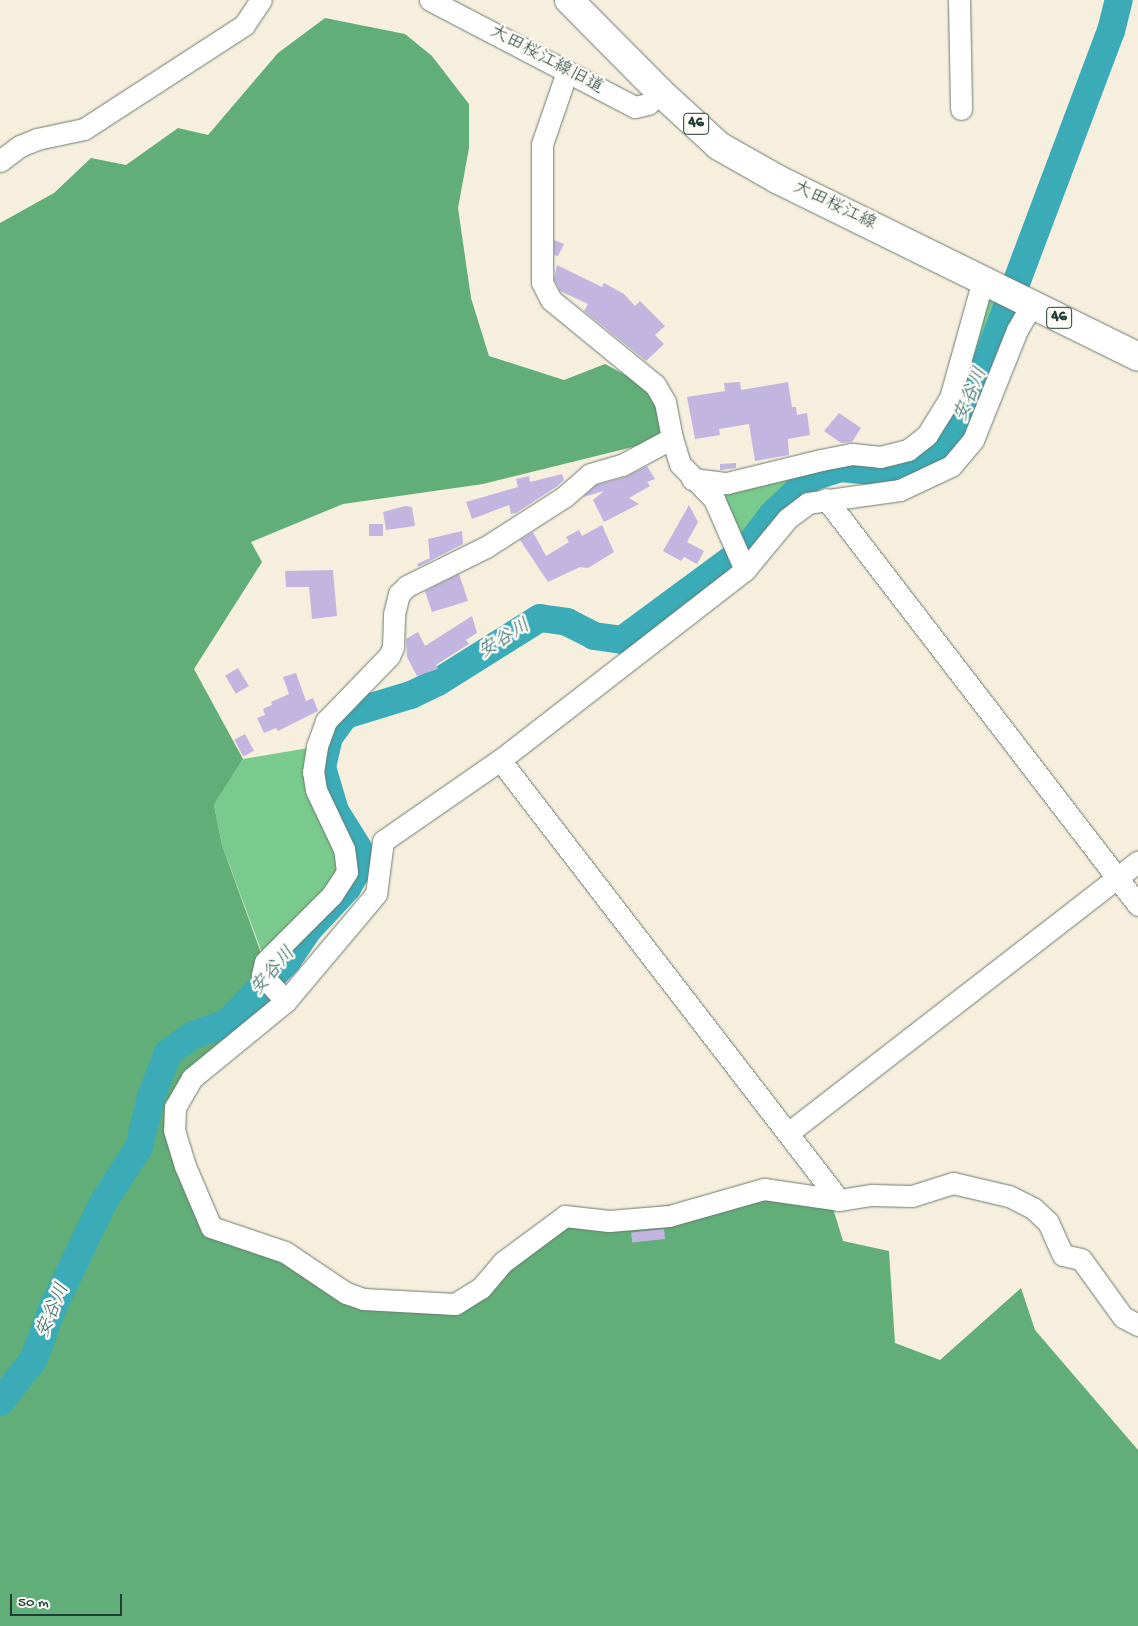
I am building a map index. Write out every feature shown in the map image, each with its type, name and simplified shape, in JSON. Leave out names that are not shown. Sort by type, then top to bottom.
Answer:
[{"type":"main road","name":"大田桜江線","points":[[569,0],[660,92],[719,146],[777,179],[1138,358]]},
{"type":"street","points":[[0,161],[20,146],[37,138],[84,129],[244,25],[261,0]]},
{"type":"street","name":"大田桜江線旧道","points":[[430,0],[635,107],[648,104],[660,92]]},
{"type":"street","points":[[959,0],[961,109]]},
{"type":"street","points":[[567,72],[542,144],[542,282],[551,300],[655,385],[665,402],[672,438],[680,464],[692,479],[714,499],[744,568]]},
{"type":"street","points":[[692,479],[727,483],[828,458],[852,454],[880,457],[908,450],[927,435],[950,398],[988,282]]},
{"type":"street","points":[[1028,302],[973,440],[951,466],[900,490],[808,503],[786,519],[744,568],[500,760],[383,841],[376,894],[284,997],[192,1078],[175,1107],[174,1130],[185,1166],[211,1227],[285,1252],[355,1296],[455,1304],[481,1288],[503,1262],[565,1216],[609,1221],[669,1216],[764,1189],[839,1200],[872,1194],[912,1196],[953,1183],[1009,1196],[1034,1209],[1048,1222],[1063,1255],[1081,1259],[1123,1317],[1138,1325]]},
{"type":"street","points":[[284,997],[262,975],[265,962],[332,895],[347,872],[344,849],[316,790],[313,772],[317,746],[326,721],[389,656],[393,646],[394,614],[399,594],[407,586],[486,547],[564,497],[590,474],[622,465],[672,438]]},
{"type":"street","points":[[826,499],[1138,905]]},
{"type":"street","points":[[500,760],[839,1200]]},
{"type":"street","points":[[788,1133],[1138,862]]},
{"type":"green space","points":[[325,18],[405,34],[432,56],[469,104],[469,148],[458,208],[471,298],[489,356],[564,380],[605,364],[653,390],[666,430],[641,445],[483,484],[343,504],[251,542],[262,562],[194,669],[243,759],[214,805],[222,845],[278,1000],[177,1096],[208,1227],[283,1256],[343,1296],[459,1306],[564,1219],[769,1192],[832,1205],[843,1241],[889,1251],[895,1343],[940,1360],[1021,1288],[1035,1330],[1138,1450],[1138,1626],[0,1626],[0,223],[54,193],[91,158],[126,165],[178,128],[208,135],[278,53]]},
{"type":"green space","points":[[997,297],[953,424],[933,446],[916,458],[894,465],[870,467],[849,463],[811,471],[737,547],[713,488],[930,439],[979,299]]},
{"type":"green space","points":[[314,747],[344,868],[264,958],[222,845],[214,805],[243,759]]},
{"type":"building","points":[[554,240],[564,244],[558,256],[554,255]]},
{"type":"building","points":[[557,265],[602,287],[604,283],[624,294],[635,306],[640,301],[665,326],[655,335],[664,344],[646,361],[584,311],[588,304],[560,291],[554,279]]},
{"type":"building","points":[[740,382],[741,390],[788,382],[792,407],[796,407],[797,415],[807,413],[810,435],[788,439],[789,455],[755,461],[749,424],[719,429],[720,435],[695,439],[687,397],[725,391],[724,383]]},
{"type":"building","points":[[839,413],[861,428],[852,442],[841,443],[824,431]]},
{"type":"building","points":[[736,463],[736,468],[720,470],[720,464]]},
{"type":"building","points":[[647,466],[655,479],[647,482],[650,486],[629,498],[639,504],[604,522],[593,500],[604,491],[583,497],[596,485],[625,477]]},
{"type":"building","points":[[562,474],[564,480],[556,487],[516,513],[511,514],[509,505],[472,519],[466,502],[518,487],[516,479],[529,476],[530,482]]},
{"type":"building","points":[[689,505],[698,522],[687,542],[704,551],[697,564],[684,557],[681,561],[663,551]]},
{"type":"building","points":[[405,506],[412,507],[415,526],[386,530],[383,512]]},
{"type":"building","points":[[369,524],[383,524],[383,536],[369,536]]},
{"type":"building","points":[[602,525],[614,552],[588,568],[580,567],[548,582],[520,540],[533,532],[546,556],[569,542],[566,537],[579,530],[582,536]]},
{"type":"building","points":[[462,531],[463,544],[418,567],[417,564],[430,558],[428,539]]},
{"type":"building","points":[[333,570],[337,616],[312,619],[309,587],[286,587],[285,571]]},
{"type":"building","points":[[459,574],[468,601],[432,612],[425,591]]},
{"type":"building","points":[[472,616],[477,633],[466,640],[469,644],[436,665],[438,669],[417,676],[407,657],[406,639],[418,632],[425,646]]},
{"type":"building","points":[[238,668],[249,686],[236,694],[225,676]]},
{"type":"building","points":[[296,673],[306,701],[313,698],[318,711],[278,731],[276,728],[264,733],[257,718],[265,715],[263,709],[272,705],[271,702],[289,694],[283,677]]},
{"type":"building","points":[[245,734],[254,751],[243,756],[234,740]]},
{"type":"building","points":[[664,1229],[665,1239],[632,1242],[631,1232]]},
{"type":"waterway","name":"安谷川","points":[[0,1402],[34,1359],[52,1309],[104,1201],[139,1147],[151,1097],[168,1053],[193,1035],[227,1023],[287,961],[307,931],[347,888],[357,871],[358,848],[335,811],[322,767],[329,737],[345,715],[411,695],[438,682],[540,618],[567,622],[594,636],[622,640],[747,548],[773,514],[812,477],[841,468],[869,471],[895,481],[919,469],[944,449],[965,419],[1111,31],[1119,0]]}]
